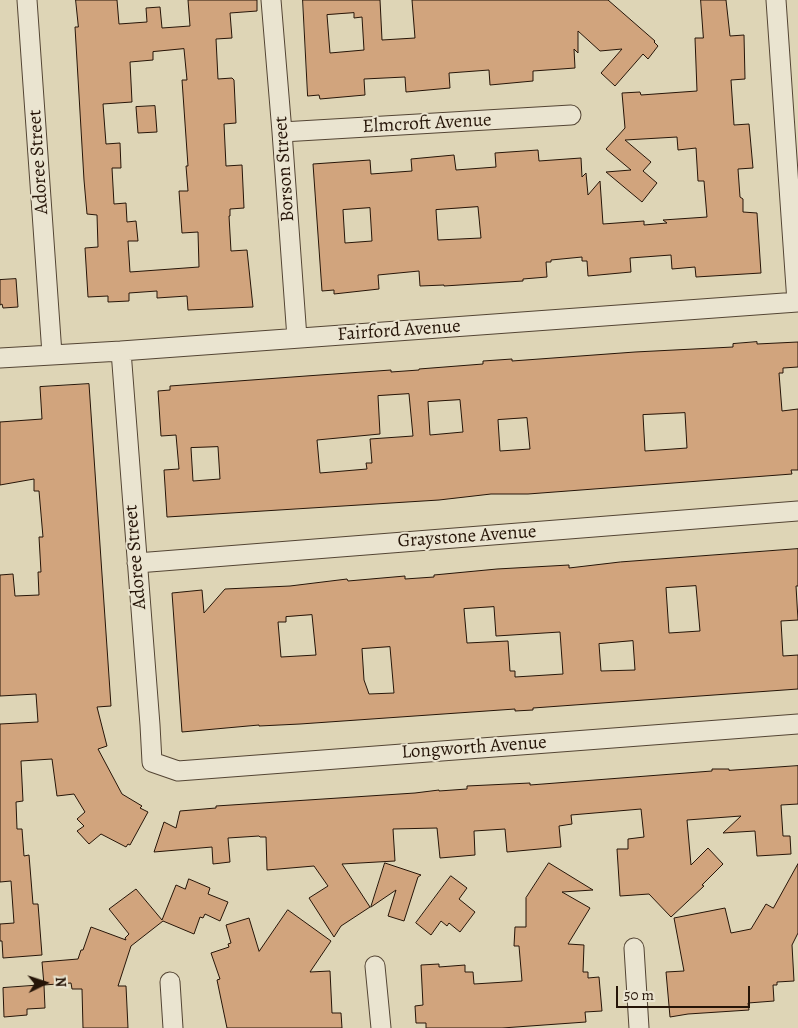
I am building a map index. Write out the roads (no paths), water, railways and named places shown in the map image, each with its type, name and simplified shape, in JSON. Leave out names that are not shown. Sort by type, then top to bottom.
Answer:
[{"type":"street","name":"Adoree Street","points":[[28,0],[52,354]]},
{"type":"street","name":"Borson Street","points":[[271,0],[297,338]]},
{"type":"street","points":[[776,0],[798,302]]},
{"type":"street","name":"Elmcroft Avenue","points":[[282,132],[571,115]]},
{"type":"street","name":"Fairford Avenue","points":[[0,358],[798,302]]},
{"type":"street","name":"Adoree Street","points":[[121,351],[152,762]]},
{"type":"street","name":"Graystone Avenue","points":[[137,563],[798,511]]},
{"type":"street","name":"Longworth Avenue","points":[[152,762],[178,770],[798,724]]},
{"type":"street","points":[[634,948],[639,1028]]},
{"type":"street","points":[[375,966],[381,1028]]},
{"type":"street","points":[[170,982],[173,1028]]}]
